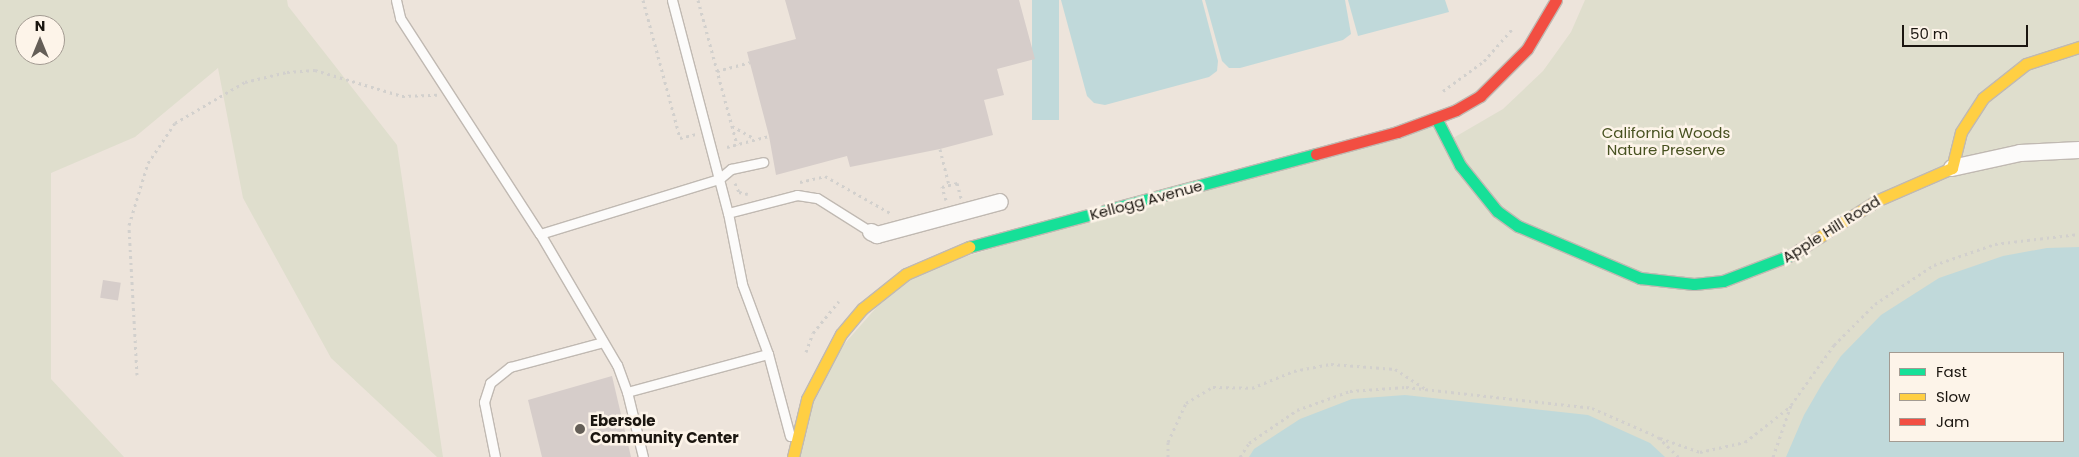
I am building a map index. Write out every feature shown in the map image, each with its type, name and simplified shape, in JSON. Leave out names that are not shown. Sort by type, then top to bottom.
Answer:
[{"type":"main road","name":"Kellogg Avenue","points":[[794,455],[807,399],[841,334],[880,292],[935,259],[964,248],[1397,132],[1436,118],[1480,96],[1507,72],[1527,49],[1556,0]]},
{"type":"main road","points":[[1952,168],[1961,132],[1983,98],[2026,64],[2079,47]]},
{"type":"main road","name":"Apple Hill Road","points":[[1436,118],[1460,165],[1477,190],[1504,216],[1534,234],[1640,278],[1666,283],[1723,281],[1756,272],[1797,253],[1876,201],[1952,168]]},
{"type":"street","points":[[1952,168],[2020,153],[2079,150]]},
{"type":"street","points":[[871,232],[877,235],[1000,202]]},
{"type":"lane","points":[[396,0],[400,18],[540,234],[604,342],[627,392],[643,457]]},
{"type":"lane","points":[[672,0],[728,213],[742,284],[768,354],[794,455]]},
{"type":"lane","points":[[1546,0],[1550,12]]},
{"type":"lane","points":[[540,234],[719,179],[731,169],[763,162]]},
{"type":"lane","points":[[728,213],[797,195],[817,198],[871,232]]},
{"type":"lane","points":[[495,457],[484,402],[490,383],[510,367],[604,342]]},
{"type":"lane","points":[[627,392],[768,354]]},
{"type":"path","points":[[643,0],[680,138],[697,134]]},
{"type":"path","points":[[698,0],[737,144]]},
{"type":"path","points":[[1441,93],[1484,62],[1520,20]]},
{"type":"path","points":[[717,71],[750,62]]},
{"type":"path","points":[[137,376],[129,225],[148,163],[161,139],[175,123],[245,82],[287,72],[315,70],[402,96],[450,95]]},
{"type":"path","points":[[732,126],[755,140]]},
{"type":"path","points":[[727,147],[770,136]]},
{"type":"path","points":[[940,149],[949,186]]},
{"type":"path","points":[[1240,457],[1249,443],[1297,410],[1350,391],[1406,387],[1592,408],[1658,437],[1700,452],[1744,442],[1791,405],[1834,345],[1875,304],[1934,264],[1995,244],[2079,234]]},
{"type":"path","points":[[1168,457],[1168,442],[1186,403],[1213,387],[1252,388],[1294,371],[1331,364],[1395,369],[1428,390]]},
{"type":"path","points":[[1773,457],[1791,405]]},
{"type":"path","points":[[1658,437],[1679,457]]},
{"type":"green space","points":[[0,0],[287,0],[288,6],[397,145],[443,457],[437,457],[331,358],[243,198],[218,68],[135,137],[51,173],[51,379],[124,457],[0,457]]},
{"type":"green space","name":"California Woods Nature Preserve","points":[[1585,0],[2079,0],[2079,457],[793,457],[816,376],[906,274],[1436,118],[1448,141],[1503,109],[1543,71],[1571,32]]},
{"type":"water","points":[[1032,0],[1059,0],[1059,120],[1032,120]]},
{"type":"water","points":[[1061,0],[1202,0],[1218,61],[1217,71],[1209,77],[1105,105],[1094,103],[1087,96]]},
{"type":"water","points":[[1205,0],[1345,0],[1351,34],[1343,40],[1240,68],[1229,68],[1222,61]]},
{"type":"water","points":[[1348,0],[1445,0],[1449,12],[1358,36]]},
{"type":"water","points":[[2079,247],[2079,457],[1786,457],[1804,415],[1822,384],[1841,356],[1881,315],[1939,278],[2003,256],[2047,248]]},
{"type":"water","points":[[1405,395],[1588,415],[1650,443],[1665,457],[1249,457],[1254,449],[1300,419],[1352,399]]},
{"type":"building","points":[[785,0],[1019,0],[1035,59],[997,69],[1004,95],[984,100],[993,135],[940,149],[850,167],[847,156],[776,175],[769,136],[747,52],[796,39]]},
{"type":"building","points":[[103,280],[121,283],[118,301],[100,298]]},
{"type":"building","name":"Ebersole Community Center","points":[[612,376],[631,457],[542,457],[528,400]]},
{"type":"traffic: fast","points":[[1436,118],[1460,165],[1497,211],[1518,226],[1640,278],[1694,284],[1723,281],[1791,255]]},
{"type":"traffic: fast","points":[[969,247],[1316,154]]},
{"type":"traffic: slow","points":[[1791,255],[1876,201],[1952,168],[1961,132],[1983,98],[2026,64],[2079,47]]},
{"type":"traffic: slow","points":[[793,457],[807,399],[841,334],[862,309],[906,274],[969,247]]},
{"type":"traffic: jam","points":[[1316,154],[1397,132],[1456,110],[1480,96],[1527,49],[1556,0]]},
{"type":"place","name":"Ebersole Community Center","points":[[580,429]]}]
